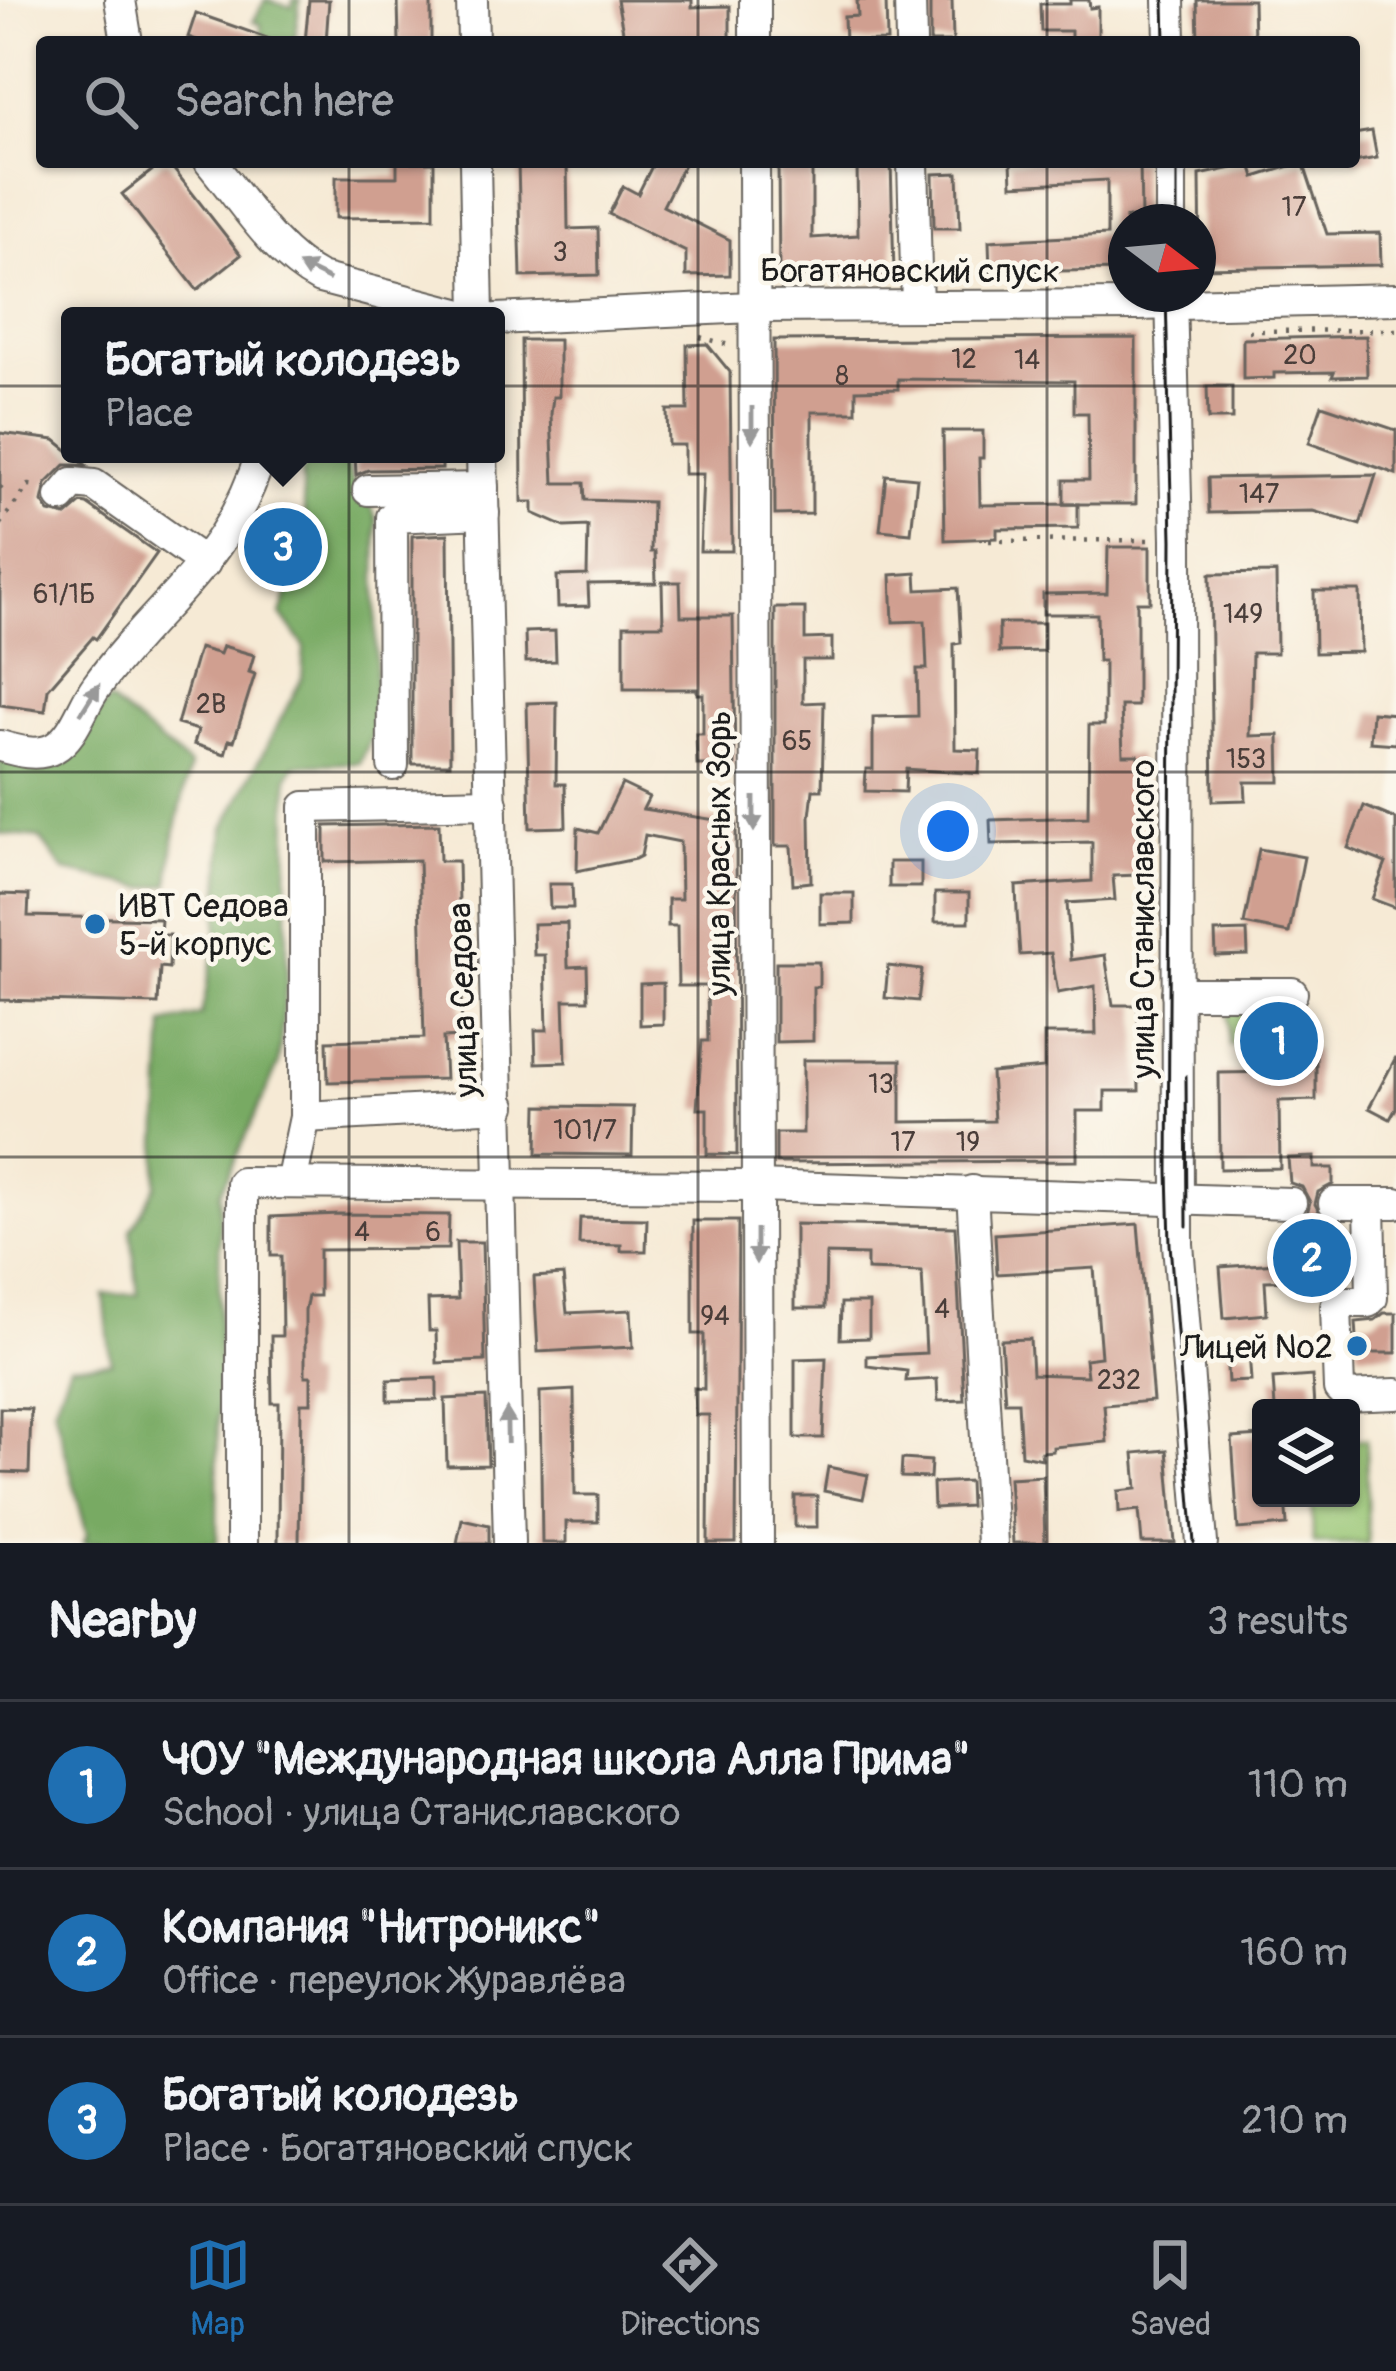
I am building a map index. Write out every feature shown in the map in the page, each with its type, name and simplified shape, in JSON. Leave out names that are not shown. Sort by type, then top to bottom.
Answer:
[{"type":"street","points":[[120,0],[126,36]]},
{"type":"street","points":[[128,36],[139,0]]},
{"type":"street","points":[[472,0],[473,36]]},
{"type":"street","points":[[755,0],[755,36]]},
{"type":"street","points":[[910,0],[910,36]]},
{"type":"street","points":[[1169,0],[1169,36]]},
{"type":"street","points":[[214,168],[286,256],[303,269],[320,278],[431,307]]},
{"type":"street","points":[[476,168],[478,307]]},
{"type":"street","name":"улица Красных Зорь","points":[[754,168],[758,1543]]},
{"type":"street","points":[[914,168],[917,306]]},
{"type":"street","points":[[1171,204],[1172,168]]},
{"type":"street","name":"Богатяновский спуск","points":[[1216,300],[1396,299]]},
{"type":"street","name":"Богатяновский спуск","points":[[505,319],[752,307],[1108,301]]},
{"type":"street","name":"улица Станиславского","points":[[1171,312],[1177,540],[1178,1244],[1202,1543]]},
{"type":"street","points":[[0,746],[29,753],[58,745],[97,685],[227,534],[248,496],[258,463]]},
{"type":"street","name":"улица Седова","points":[[482,463],[509,1543]]},
{"type":"street","points":[[64,493],[81,481],[94,484],[205,563]]},
{"type":"street","points":[[368,490],[484,500]]},
{"type":"street","points":[[393,765],[392,517],[484,500]]},
{"type":"street","points":[[290,1184],[305,1117],[305,807],[492,803]]},
{"type":"street","points":[[1178,993],[1292,993]]},
{"type":"street","points":[[305,1117],[501,1106]]},
{"type":"street","points":[[242,1543],[242,1183],[756,1186],[1292,1203]]},
{"type":"street","points":[[972,1191],[992,1543]]},
{"type":"street","points":[[1334,1203],[1383,1203],[1372,1298],[1336,1307],[1339,1389],[1346,1396],[1396,1394]]},
{"type":"path","points":[[1236,331],[1396,330]]},
{"type":"path","points":[[0,488],[7,479]]},
{"type":"path","points":[[0,524],[29,485],[64,493]]},
{"type":"path","points":[[989,541],[1177,540]]},
{"type":"green space","points":[[265,0],[292,7],[293,0],[300,0],[296,36],[261,36],[261,24],[253,22]]},
{"type":"green space","points":[[306,463],[346,463],[377,521],[375,730],[360,763],[295,765],[288,777],[287,980],[278,1065],[220,1193],[217,1543],[83,1543],[87,1535],[54,1408],[70,1365],[111,1362],[104,1295],[138,1294],[131,1230],[156,1186],[164,1024],[201,1015],[216,943],[224,828],[302,678],[304,646],[281,614],[307,535],[301,474]]},
{"type":"green space","points":[[109,700],[190,766],[169,885],[145,888],[64,871],[40,838],[0,834],[0,761],[77,738]]},
{"type":"green space","points":[[1293,1008],[1293,1045],[1229,1045],[1228,1009]]},
{"type":"green space","points":[[1360,1439],[1366,1439],[1368,1543],[1313,1543],[1312,1507],[1360,1507]]},
{"type":"building","points":[[309,0],[329,0],[326,36],[306,36]]},
{"type":"building","points":[[398,0],[431,0],[431,36],[399,36]]},
{"type":"building","points":[[617,0],[692,0],[692,7],[730,6],[730,36],[624,36]]},
{"type":"building","points":[[857,0],[886,0],[887,36],[845,36],[844,17],[858,16]]},
{"type":"building","points":[[930,0],[952,0],[953,36],[930,36]]},
{"type":"building","points":[[1070,0],[1089,0],[1090,8],[1098,7],[1098,36],[1041,31],[1040,4],[1070,4]]},
{"type":"building","points":[[1197,0],[1253,0],[1254,36],[1198,36]]},
{"type":"building","points":[[196,13],[261,36],[188,36]]},
{"type":"building","points":[[1372,131],[1377,158],[1360,161],[1360,133]]},
{"type":"building","points":[[155,168],[173,168],[241,255],[197,290],[122,194]]},
{"type":"building","points":[[397,168],[434,168],[434,217],[336,218],[336,177],[397,177]]},
{"type":"building","points":[[518,168],[567,168],[568,229],[598,228],[599,275],[521,277]]},
{"type":"building","points":[[651,168],[682,168],[663,206],[730,240],[730,275],[686,276],[686,252],[609,214],[623,186],[638,194]]},
{"type":"building","points":[[778,168],[812,168],[812,238],[858,235],[857,168],[891,168],[894,274],[779,277]]},
{"type":"building","points":[[1011,168],[1140,168],[1141,204],[1108,204],[1108,270],[990,272],[989,241],[1107,235],[1107,180],[1012,185]]},
{"type":"building","points":[[1252,168],[1255,177],[1284,168],[1305,168],[1327,234],[1380,233],[1381,265],[1216,268],[1216,204],[1200,204],[1200,175]]},
{"type":"building","points":[[958,173],[960,228],[934,228],[933,174]]},
{"type":"building","points":[[1366,336],[1367,376],[1274,373],[1274,378],[1243,379],[1243,339]]},
{"type":"building","points":[[1136,338],[1136,504],[1064,504],[1064,480],[1089,480],[1088,413],[1074,413],[1074,381],[898,379],[898,389],[856,390],[856,412],[812,412],[812,514],[775,515],[774,340]]},
{"type":"building","points":[[521,340],[559,340],[559,397],[553,397],[551,414],[554,483],[584,483],[585,500],[652,502],[656,583],[588,584],[589,606],[558,607],[557,576],[587,575],[588,526],[565,527],[533,513],[533,502],[522,502]]},
{"type":"building","points":[[707,344],[730,372],[732,551],[700,551],[703,474],[684,474],[684,445],[668,445],[667,410],[688,410],[687,345]]},
{"type":"building","points":[[1207,386],[1232,386],[1232,419],[1208,419]]},
{"type":"building","points":[[1322,405],[1396,430],[1396,474],[1309,443]]},
{"type":"building","points":[[943,431],[983,431],[980,505],[1078,504],[1078,528],[997,529],[997,538],[945,540]]},
{"type":"building","points":[[0,433],[55,440],[61,445],[61,463],[86,465],[65,465],[46,484],[42,502],[49,512],[66,516],[81,503],[87,504],[157,553],[96,639],[48,689],[45,711],[0,705]]},
{"type":"building","points":[[355,463],[442,463],[442,469],[368,470],[356,475]]},
{"type":"building","points":[[886,475],[917,478],[911,533],[880,530]]},
{"type":"building","points":[[1376,475],[1360,525],[1313,511],[1209,513],[1208,478]]},
{"type":"building","points":[[448,534],[450,764],[412,764],[412,536]]},
{"type":"building","points":[[1108,547],[1150,547],[1150,602],[1137,602],[1137,706],[1121,706],[1123,755],[1138,755],[1138,875],[1113,876],[1115,900],[1067,903],[1071,960],[1105,955],[1113,1005],[1138,1005],[1139,1091],[1105,1091],[1105,1111],[1077,1111],[1077,1161],[776,1163],[776,1133],[803,1133],[803,1060],[901,1060],[901,1122],[994,1121],[991,1073],[1044,1068],[1044,1034],[1096,1034],[1095,986],[1058,993],[1051,953],[1020,955],[1016,886],[1092,881],[1092,842],[991,844],[990,820],[1088,817],[1089,725],[1104,725],[1104,661],[1098,661],[1097,614],[1043,614],[1043,594],[1107,593]]},
{"type":"building","points":[[916,573],[917,590],[958,588],[961,643],[954,644],[955,749],[980,750],[979,774],[906,769],[905,792],[865,791],[866,769],[873,769],[873,717],[918,716],[917,669],[927,669],[925,621],[893,622],[891,575]]},
{"type":"building","points":[[1276,573],[1277,653],[1252,653],[1250,736],[1279,735],[1280,782],[1245,782],[1246,800],[1213,801],[1210,574]]},
{"type":"building","points":[[662,582],[680,582],[681,616],[733,616],[735,765],[697,765],[696,734],[703,734],[703,694],[697,694],[697,689],[624,689],[624,625],[663,625]]},
{"type":"building","points":[[1314,591],[1360,591],[1361,652],[1315,653]]},
{"type":"building","points":[[775,608],[805,608],[805,639],[832,638],[832,660],[803,660],[803,703],[824,702],[822,790],[813,790],[811,882],[793,884],[791,846],[775,846]]},
{"type":"building","points":[[999,623],[1044,623],[1044,651],[999,652]]},
{"type":"building","points":[[555,631],[556,661],[526,662],[525,632]]},
{"type":"building","points":[[223,646],[254,655],[249,672],[255,674],[234,741],[229,740],[225,754],[194,744],[198,730],[177,724],[199,648],[220,654]]},
{"type":"building","points":[[557,702],[556,784],[565,784],[566,827],[530,828],[527,703]]},
{"type":"building","points":[[1372,712],[1396,714],[1396,744],[1370,742]]},
{"type":"building","points":[[622,784],[649,797],[643,809],[736,823],[737,1155],[707,1154],[707,1109],[697,1109],[702,1041],[708,1041],[707,986],[678,986],[677,926],[668,926],[668,899],[681,899],[680,842],[645,835],[641,856],[577,871],[578,828],[598,833]]},
{"type":"building","points":[[1364,806],[1396,819],[1396,908],[1372,899],[1386,863],[1348,848]]},
{"type":"building","points":[[439,824],[440,861],[458,861],[462,1037],[443,1038],[445,1079],[328,1082],[327,1041],[424,1038],[419,860],[325,862],[325,826]]},
{"type":"building","points":[[1259,849],[1304,857],[1289,933],[1244,924]]},
{"type":"building","points":[[889,862],[921,862],[921,887],[889,887]]},
{"type":"building","points":[[549,884],[572,884],[573,908],[550,908]]},
{"type":"building","points":[[820,893],[854,893],[854,923],[820,924]]},
{"type":"building","points":[[935,893],[969,893],[969,922],[935,922]]},
{"type":"building","points":[[0,894],[29,895],[28,916],[161,919],[160,935],[170,935],[169,968],[160,967],[158,1004],[0,1000]]},
{"type":"building","points":[[567,923],[568,967],[587,966],[588,1000],[564,1000],[566,1062],[536,1063],[535,1030],[547,1030],[545,955],[534,955],[533,924]]},
{"type":"building","points":[[1247,931],[1248,955],[1216,956],[1215,932]]},
{"type":"building","points":[[776,962],[819,962],[819,987],[813,987],[813,1041],[776,1042]]},
{"type":"building","points":[[888,966],[922,970],[918,1001],[885,998]]},
{"type":"building","points":[[663,983],[663,1024],[640,1025],[640,984]]},
{"type":"building","points":[[1280,1050],[1316,1050],[1316,1100],[1279,1101],[1280,1168],[1220,1169],[1219,1073],[1281,1072]]},
{"type":"building","points":[[1396,1057],[1396,1108],[1390,1119],[1369,1108]]},
{"type":"building","points":[[538,1106],[633,1107],[632,1155],[537,1154]]},
{"type":"building","points":[[1314,1157],[1314,1168],[1333,1168],[1333,1184],[1318,1192],[1315,1204],[1323,1219],[1334,1222],[1328,1243],[1334,1243],[1335,1279],[1265,1281],[1267,1314],[1224,1318],[1220,1267],[1292,1262],[1291,1222],[1307,1214],[1310,1202],[1302,1187],[1290,1183],[1288,1158]]},
{"type":"building","points":[[449,1215],[448,1249],[319,1250],[319,1296],[308,1296],[305,1310],[305,1376],[311,1376],[311,1403],[301,1403],[299,1543],[278,1543],[279,1403],[272,1403],[271,1336],[282,1336],[281,1256],[271,1256],[271,1217]]},
{"type":"building","points":[[580,1218],[647,1219],[646,1251],[579,1244]]},
{"type":"building","points":[[693,1221],[738,1221],[736,1543],[708,1543],[709,1415],[695,1415],[694,1388],[704,1389],[704,1334],[693,1334]]},
{"type":"building","points":[[795,1224],[955,1227],[964,1400],[938,1401],[937,1379],[906,1381],[907,1371],[867,1366],[867,1356],[926,1353],[922,1272],[867,1270],[867,1255],[826,1254],[825,1308],[795,1308]]},
{"type":"building","points":[[1138,1224],[1153,1401],[1104,1405],[1107,1442],[1053,1447],[1053,1451],[1041,1452],[1042,1459],[1021,1455],[1018,1402],[1005,1402],[1001,1340],[1030,1339],[1032,1374],[1087,1376],[1085,1359],[1101,1357],[1094,1268],[997,1274],[995,1234]]},
{"type":"building","points":[[456,1242],[482,1242],[485,1361],[437,1363],[428,1300],[458,1299]]},
{"type":"building","points":[[563,1275],[567,1313],[631,1310],[633,1347],[538,1352],[534,1277]]},
{"type":"building","points":[[841,1303],[869,1303],[869,1338],[840,1339]]},
{"type":"building","points":[[1384,1313],[1396,1313],[1396,1353],[1358,1353],[1356,1322],[1375,1320]]},
{"type":"building","points":[[1249,1351],[1251,1381],[1228,1382],[1226,1352]]},
{"type":"building","points":[[826,1358],[823,1438],[795,1438],[795,1359]]},
{"type":"building","points":[[1312,1376],[1313,1399],[1274,1399],[1273,1379]]},
{"type":"building","points":[[437,1378],[437,1400],[388,1401],[388,1380]]},
{"type":"building","points":[[574,1390],[575,1495],[598,1495],[598,1522],[566,1522],[566,1543],[542,1543],[540,1392]]},
{"type":"building","points":[[486,1397],[488,1465],[447,1466],[445,1399]]},
{"type":"building","points":[[0,1408],[31,1409],[29,1473],[0,1472]]},
{"type":"building","points":[[1252,1437],[1252,1507],[1286,1507],[1287,1525],[1238,1529],[1232,1438]]},
{"type":"building","points":[[1167,1450],[1175,1543],[1142,1543],[1139,1510],[1119,1512],[1118,1491],[1137,1489],[1134,1453]]},
{"type":"building","points":[[902,1459],[931,1461],[930,1478],[901,1477]]},
{"type":"building","points":[[828,1467],[868,1475],[863,1499],[824,1491]]},
{"type":"building","points":[[1043,1476],[1045,1543],[1013,1543],[1009,1478]]},
{"type":"building","points":[[969,1481],[970,1506],[934,1508],[933,1483]]},
{"type":"building","points":[[795,1496],[817,1496],[817,1527],[795,1527]]},
{"type":"building","points":[[462,1519],[489,1525],[489,1543],[457,1543]]},
{"type":"tram line","points":[[1164,0],[1165,36]]},
{"type":"tram line","points":[[1177,168],[1177,204]]},
{"type":"tram line","points":[[1166,312],[1172,540],[1168,1171],[1194,1543]]},
{"type":"tram line","points":[[1186,1076],[1187,1226]]},
{"type":"place","name":"Богатый колодезь","points":[[283,547]]},
{"type":"place","name":"ИВТ Седова 5-й корпус","points":[[95,924]]},
{"type":"place","name":"ЧОУ \"Международная школа Алла Прима\"","points":[[1279,1041]]},
{"type":"place","name":"Компания \"Нитроникс\"","points":[[1312,1258]]},
{"type":"place","name":"Лицей №2","points":[[1357,1346]]}]
